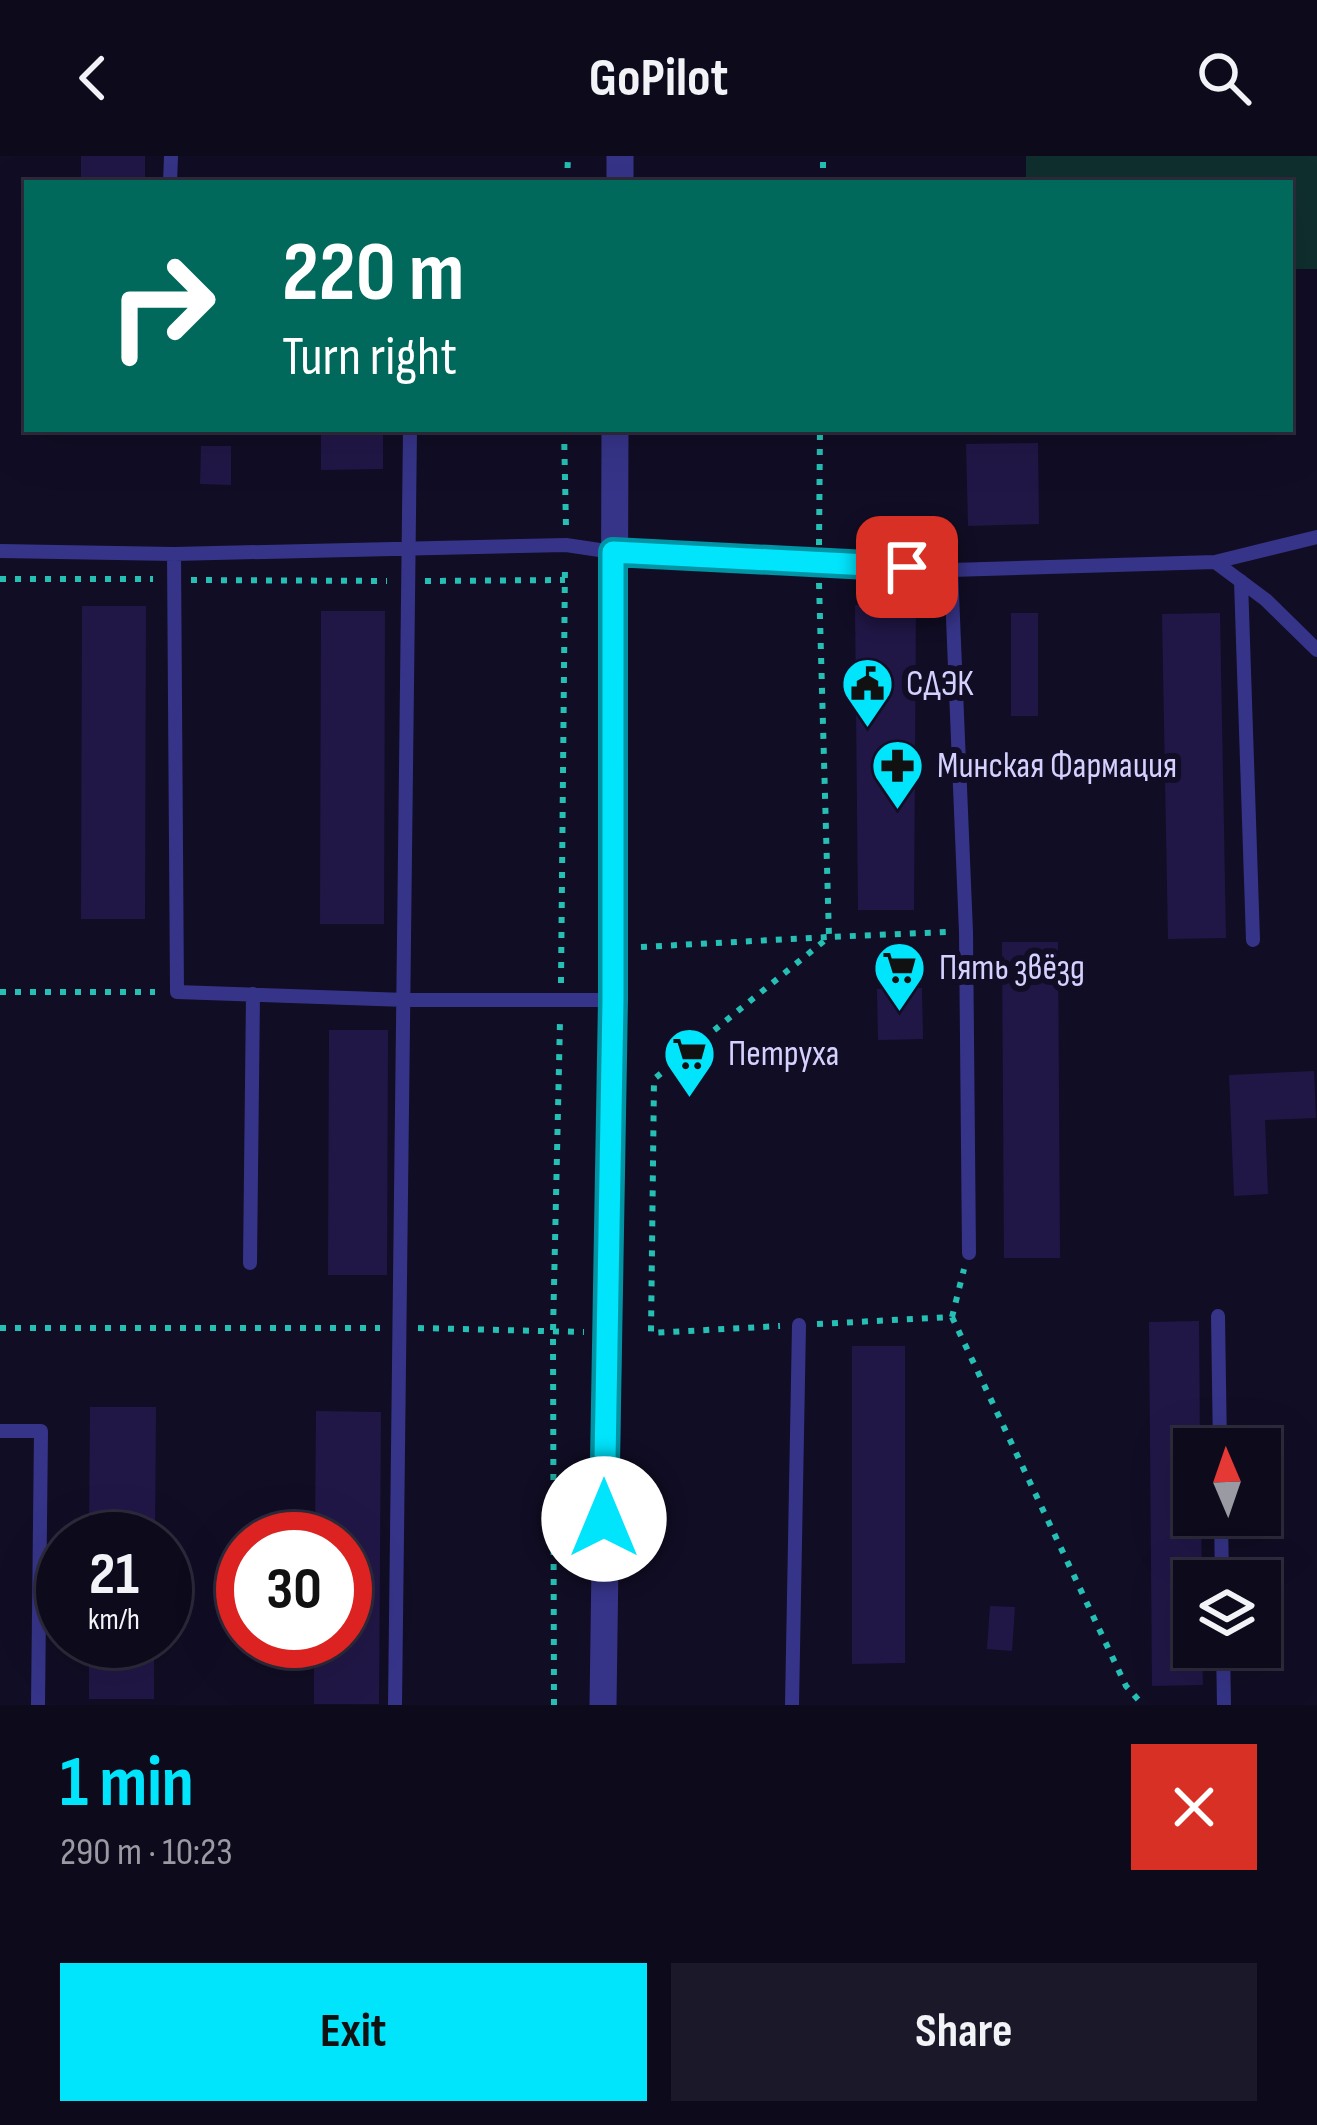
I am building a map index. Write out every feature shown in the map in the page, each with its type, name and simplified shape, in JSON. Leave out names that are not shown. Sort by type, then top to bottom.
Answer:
[{"type":"street","points":[[603,1705],[615,432]]},
{"type":"lane","points":[[395,1705],[410,432]]},
{"type":"lane","points":[[0,551],[174,554],[566,545],[613,552],[951,570],[1216,562],[1317,537]]},
{"type":"lane","points":[[174,554],[177,992],[406,1000],[613,1000]]},
{"type":"lane","points":[[1216,562],[1266,600],[1317,650]]},
{"type":"lane","points":[[951,570],[966,932],[969,1253]]},
{"type":"lane","points":[[1240,581],[1253,940]]},
{"type":"lane","points":[[250,1263],[253,994]]},
{"type":"lane","points":[[1219,1316],[1220,1428]]},
{"type":"lane","points":[[792,1705],[799,1325]]},
{"type":"lane","points":[[0,1431],[41,1431],[38,1705]]},
{"type":"lane","points":[[1223,1668],[1224,1705]]},
{"type":"path","points":[[554,1705],[553,1331],[561,1001],[564,432]]},
{"type":"path","points":[[820,432],[830,937]]},
{"type":"path","points":[[0,579],[565,580]]},
{"type":"path","points":[[613,948],[966,932]]},
{"type":"path","points":[[830,937],[654,1079],[651,1333],[952,1317]]},
{"type":"path","points":[[0,992],[177,992]]},
{"type":"path","points":[[969,1253],[952,1317],[1126,1686],[1143,1705]]},
{"type":"path","points":[[0,1328],[606,1332]]},
{"type":"green space","points":[[1026,156],[1317,156],[1317,269],[1293,269],[1293,180],[1026,180]]},
{"type":"building","points":[[81,156],[145,156],[145,180],[81,180]]},
{"type":"building","points":[[321,432],[383,432],[383,469],[321,470]]},
{"type":"building","points":[[1038,443],[1039,524],[968,526],[966,444]]},
{"type":"building","points":[[201,446],[231,446],[231,485],[200,484]]},
{"type":"building","points":[[916,604],[914,910],[858,910],[855,605]]},
{"type":"building","points":[[82,606],[146,606],[145,919],[81,919]]},
{"type":"building","points":[[321,611],[385,611],[384,924],[320,924]]},
{"type":"building","points":[[1011,613],[1038,613],[1038,716],[1011,716]]},
{"type":"building","points":[[1220,613],[1226,938],[1168,939],[1162,614]]},
{"type":"building","points":[[1002,942],[1058,942],[1060,1258],[1004,1258]]},
{"type":"building","name":"Пять звёзд","points":[[922,988],[923,1039],[878,1040],[877,989]]},
{"type":"building","points":[[329,1030],[388,1030],[387,1275],[328,1275]]},
{"type":"building","points":[[1314,1071],[1316,1118],[1265,1120],[1268,1194],[1234,1196],[1229,1075]]},
{"type":"building","points":[[1199,1321],[1200,1428],[1173,1428],[1173,1536],[1201,1536],[1202,1560],[1173,1560],[1173,1668],[1203,1668],[1203,1685],[1152,1686],[1149,1322]]},
{"type":"building","points":[[852,1346],[905,1346],[905,1663],[852,1664]]},
{"type":"building","points":[[90,1407],[156,1407],[155,1512],[89,1512]]},
{"type":"building","points":[[316,1411],[381,1412],[379,1704],[314,1704],[314,1668],[372,1668],[372,1512],[315,1512]]},
{"type":"building","points":[[990,1606],[1015,1607],[1012,1651],[987,1649]]},
{"type":"building","points":[[89,1668],[154,1668],[154,1699],[89,1699]]},
{"type":"place","name":"СДЭК","points":[[867,730]]},
{"type":"place","name":"Минская Фармация","points":[[898,812]]},
{"type":"place","name":"Пять звёзд","points":[[900,1014]]},
{"type":"place","name":"Петруха","points":[[689,1100]]},
{"type":"route","points":[[604,1519],[613,1000],[613,552],[907,567]]}]
